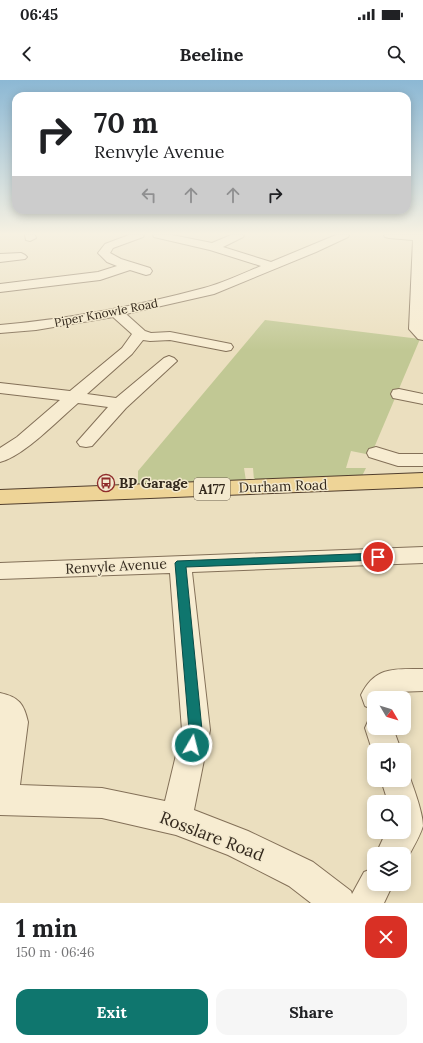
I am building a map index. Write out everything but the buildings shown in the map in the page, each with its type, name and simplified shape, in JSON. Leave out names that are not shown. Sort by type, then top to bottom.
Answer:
[{"type":"main road","name":"Durham Road","points":[[0,496],[423,480]]},
{"type":"street","points":[[0,288],[100,276],[108,273]]},
{"type":"street","name":"Piper Knowle Road","points":[[0,329],[36,326],[95,317],[209,291],[253,273]]},
{"type":"street","points":[[420,273],[416,329],[423,336]]},
{"type":"street","points":[[116,312],[140,334],[150,337],[170,336],[226,347]]},
{"type":"street","points":[[0,456],[23,441],[127,351],[140,334]]},
{"type":"street","points":[[86,442],[120,404],[168,361]]},
{"type":"street","points":[[0,388],[120,404]]},
{"type":"street","points":[[399,394],[423,399]]},
{"type":"street","points":[[376,453],[398,460],[423,460]]},
{"type":"street","name":"Renvyle Avenue","points":[[0,571],[423,555]]},
{"type":"street","points":[[176,819],[196,730],[180,563]]},
{"type":"street","points":[[379,691],[389,681],[423,680]]},
{"type":"street","points":[[0,705],[12,712],[14,722],[1,800]]},
{"type":"street","name":"Rosslare Road","points":[[1,800],[102,803],[176,819],[237,842],[301,874],[339,903]]},
{"type":"street","points":[[366,903],[372,891]]},
{"type":"green space","points":[[265,320],[420,339],[371,455],[351,451],[346,468],[366,468],[362,476],[254,480],[253,468],[244,468],[246,481],[138,485],[138,471]]},
{"type":"place","name":"BP Garage","points":[[106,483]]},
{"type":"route","points":[[192,745],[196,730],[180,563],[378,557]]}]
